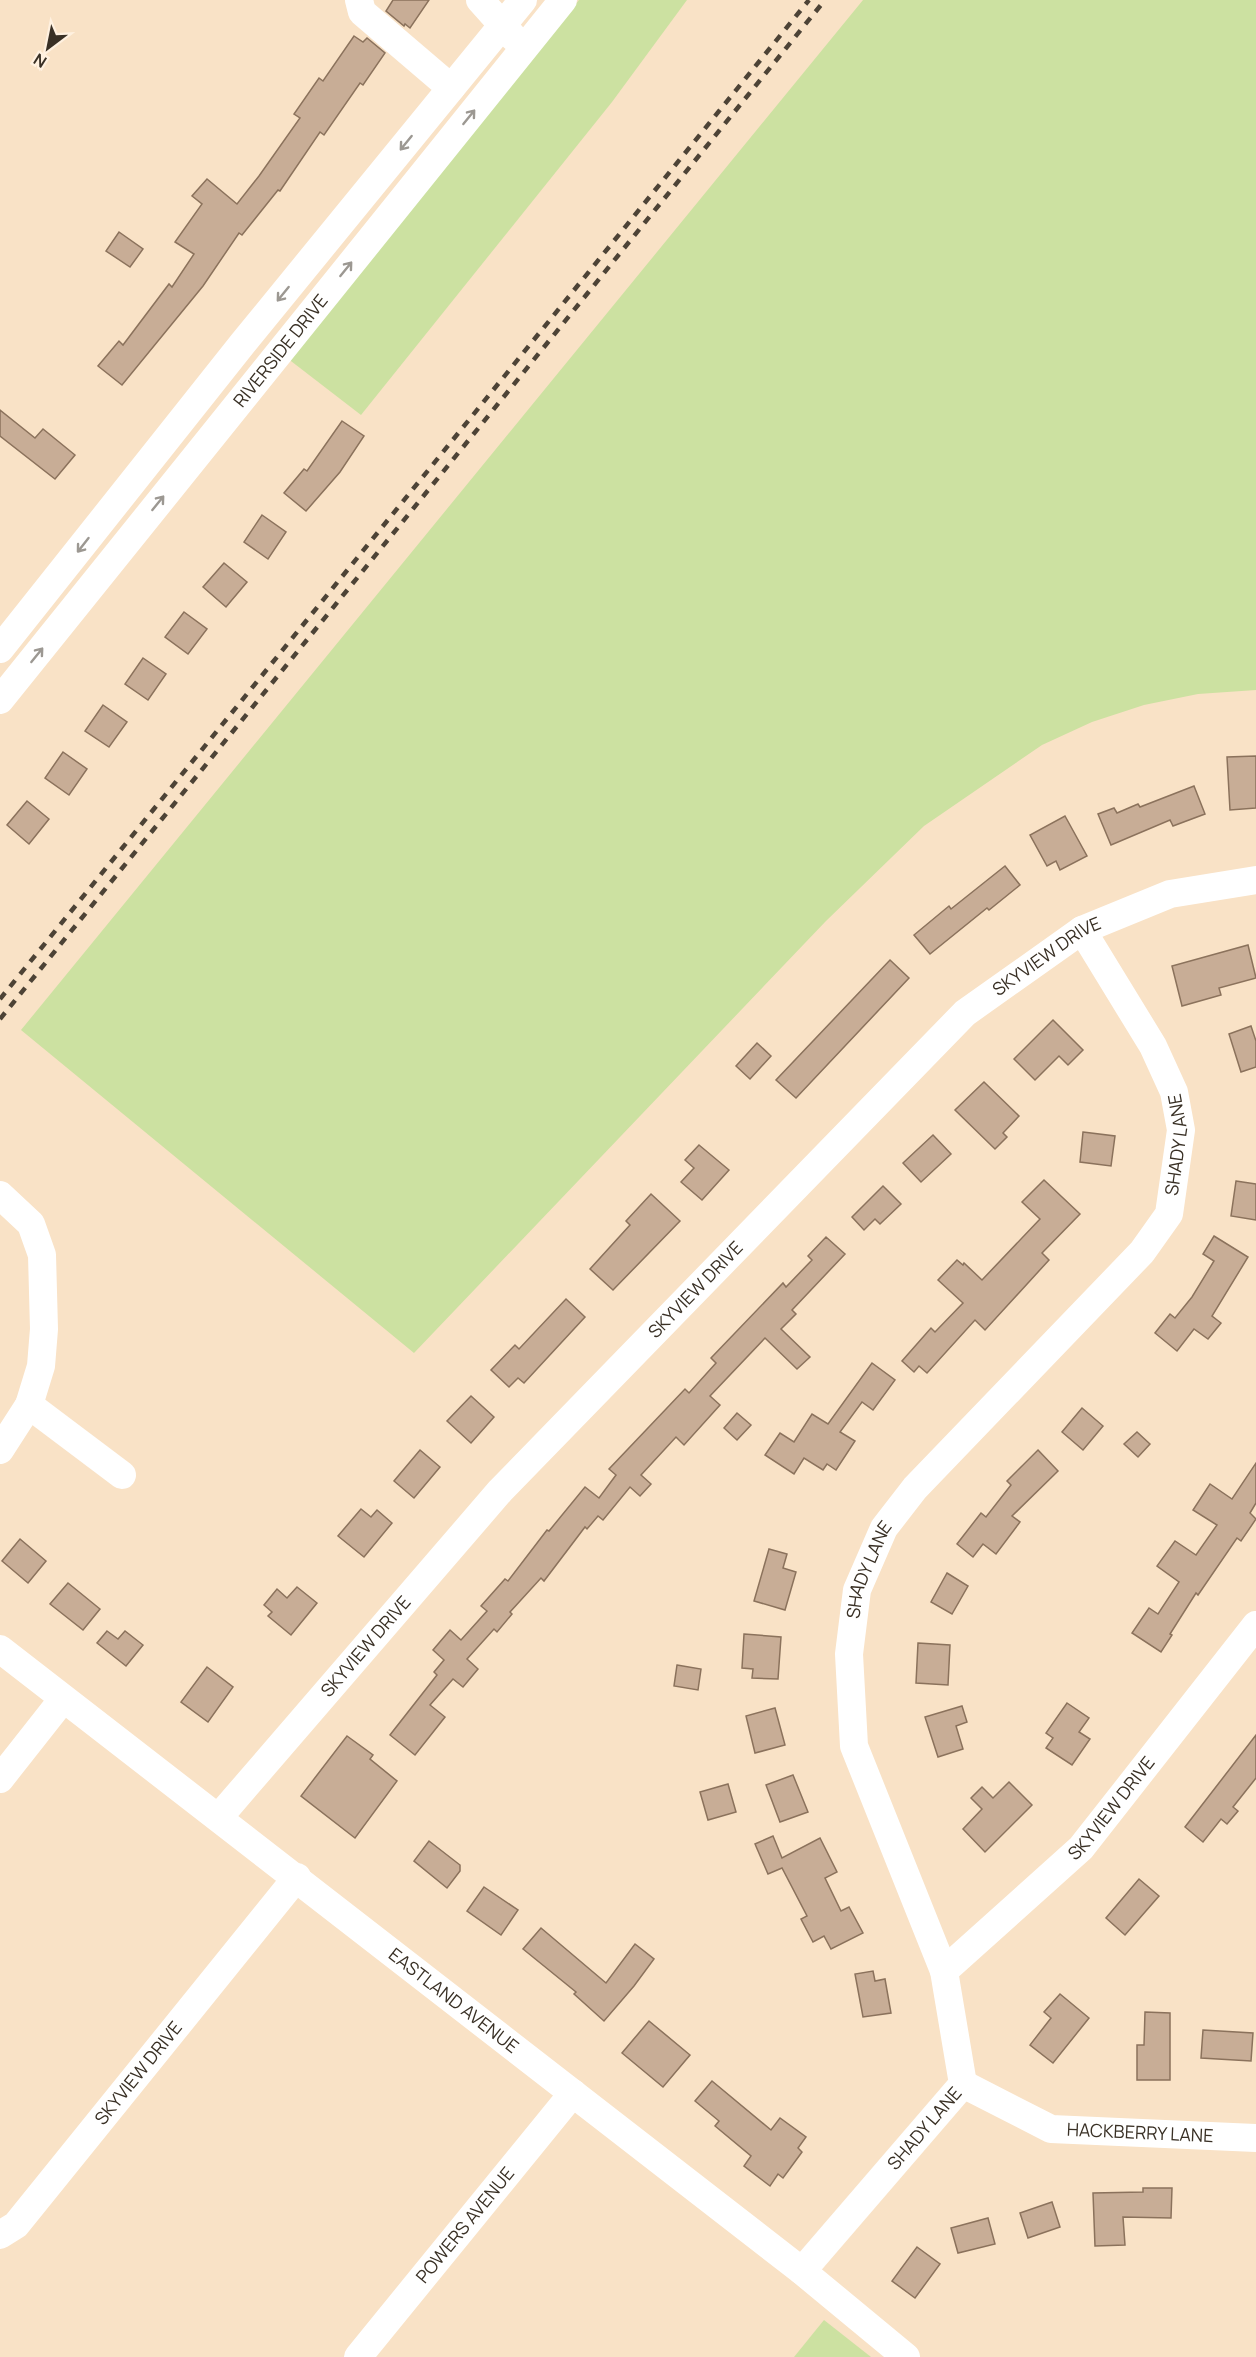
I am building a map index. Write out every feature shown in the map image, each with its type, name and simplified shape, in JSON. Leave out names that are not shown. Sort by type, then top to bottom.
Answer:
[{"type":"street","points":[[359,0],[362,12],[451,88]]},
{"type":"street","points":[[480,0],[524,49]]},
{"type":"street","name":"RIVERSIDE DRIVE","points":[[0,649],[243,343],[523,0]]},
{"type":"street","name":"RIVERSIDE DRIVE","points":[[0,700],[563,0]]},
{"type":"street","points":[[243,343],[269,364]]},
{"type":"street","name":"SKYVIEW DRIVE","points":[[219,1817],[500,1491],[964,1013],[1082,930],[1170,894],[1256,879]]},
{"type":"street","name":"SHADY LANE","points":[[802,2271],[963,2084],[944,1971],[854,1746],[849,1654],[857,1590],[884,1528],[915,1488],[1142,1252],[1169,1214],[1181,1130],[1174,1092],[1153,1046],[1082,930]]},
{"type":"street","points":[[0,1195],[31,1224],[42,1255],[44,1329],[41,1366],[29,1405],[0,1450]]},
{"type":"street","points":[[29,1405],[122,1475]]},
{"type":"street","name":"SKYVIEW DRIVE","points":[[944,1971],[1081,1848],[1256,1625]]},
{"type":"street","name":"EASTLAND AVENUE","points":[[0,1649],[297,1877],[802,2271],[906,2357]]},
{"type":"street","points":[[0,1779],[63,1699]]},
{"type":"street","name":"SKYVIEW DRIVE","points":[[0,2235],[16,2225],[297,1877]]},
{"type":"street","name":"HACKBERRY LANE","points":[[963,2084],[1052,2129],[1256,2138]]},
{"type":"street","name":"POWERS AVENUE","points":[[358,2357],[573,2093]]},
{"type":"green space","points":[[579,0],[687,0],[612,102],[361,415],[287,358]]},
{"type":"green space","points":[[863,0],[1256,0],[1256,690],[1198,694],[1144,705],[1092,722],[1042,745],[924,826],[826,921],[414,1353],[21,1030]]},
{"type":"green space","points":[[824,2320],[871,2357],[794,2357]]},
{"type":"building","points":[[393,0],[429,0],[410,28],[405,24],[404,26],[386,11]]},
{"type":"building","points":[[354,36],[363,42],[367,38],[385,53],[363,85],[360,83],[324,135],[320,132],[280,191],[278,190],[242,235],[239,233],[203,286],[122,385],[98,366],[119,341],[123,345],[169,284],[172,287],[194,254],[175,242],[202,204],[192,196],[207,179],[237,204],[300,118],[294,114],[319,78],[323,81]]},
{"type":"building","points":[[119,232],[143,249],[130,267],[106,251]]},
{"type":"building","points":[[0,410],[35,438],[43,429],[75,455],[55,479],[0,436]]},
{"type":"building","points":[[342,421],[364,436],[340,472],[306,511],[284,493],[304,469],[307,471]]},
{"type":"building","points":[[262,515],[286,532],[268,559],[244,542]]},
{"type":"building","points":[[224,563],[247,582],[226,607],[203,587]]},
{"type":"building","points":[[184,612],[207,629],[188,654],[165,637]]},
{"type":"building","points":[[143,658],[166,674],[148,700],[125,684]]},
{"type":"building","points":[[103,705],[127,722],[109,747],[85,731]]},
{"type":"building","points":[[63,752],[87,769],[69,795],[45,778]]},
{"type":"building","points":[[1256,756],[1256,808],[1230,810],[1227,757]]},
{"type":"building","points":[[1194,786],[1205,814],[1173,826],[1170,820],[1111,845],[1098,814],[1114,808],[1117,813],[1138,804],[1140,807]]},
{"type":"building","points":[[27,801],[49,819],[29,844],[7,825]]},
{"type":"building","points":[[1065,816],[1087,856],[1060,870],[1056,861],[1047,866],[1030,835]]},
{"type":"building","points":[[1005,866],[1020,885],[989,910],[987,908],[930,954],[914,935],[949,906],[951,909]]},
{"type":"building","points":[[1248,945],[1256,978],[1219,988],[1221,995],[1182,1006],[1172,966]]},
{"type":"building","points":[[890,960],[909,978],[796,1098],[776,1080]]},
{"type":"building","points":[[1053,1020],[1083,1050],[1068,1065],[1059,1056],[1035,1080],[1014,1059]]},
{"type":"building","points":[[1251,1026],[1256,1041],[1256,1067],[1241,1072],[1229,1034]]},
{"type":"building","points":[[757,1043],[771,1056],[750,1079],[736,1066]]},
{"type":"building","points":[[984,1082],[1019,1116],[1003,1133],[1007,1137],[995,1149],[955,1110]]},
{"type":"building","points":[[1083,1132],[1115,1136],[1111,1166],[1080,1162]]},
{"type":"building","points":[[933,1135],[951,1154],[921,1182],[903,1163]]},
{"type":"building","points":[[699,1145],[729,1170],[702,1200],[681,1182],[694,1168],[685,1160]]},
{"type":"building","points":[[1044,1180],[1080,1214],[1042,1253],[1049,1260],[985,1330],[975,1320],[927,1373],[919,1366],[914,1372],[902,1361],[931,1328],[935,1332],[963,1303],[938,1280],[957,1260],[963,1265],[964,1263],[982,1280],[1040,1219],[1022,1202]]},
{"type":"building","points":[[1236,1181],[1256,1184],[1256,1220],[1231,1216]]},
{"type":"building","points":[[883,1186],[901,1204],[880,1224],[875,1219],[864,1230],[852,1217]]},
{"type":"building","points":[[651,1194],[680,1221],[613,1290],[590,1269],[630,1225],[626,1221]]},
{"type":"building","points":[[1214,1236],[1248,1257],[1212,1316],[1221,1323],[1208,1339],[1194,1329],[1177,1351],[1155,1333],[1170,1314],[1175,1318],[1192,1297],[1214,1261],[1203,1254]]},
{"type":"building","points":[[826,1237],[845,1254],[792,1310],[796,1314],[781,1329],[810,1357],[797,1369],[765,1338],[710,1396],[720,1405],[684,1445],[676,1437],[641,1475],[651,1484],[640,1496],[630,1487],[603,1520],[598,1516],[587,1529],[585,1527],[544,1581],[541,1578],[510,1612],[512,1614],[497,1632],[494,1629],[467,1659],[478,1669],[463,1687],[453,1679],[430,1705],[445,1717],[415,1755],[390,1735],[437,1675],[434,1672],[444,1660],[433,1650],[450,1630],[461,1640],[487,1611],[481,1606],[505,1579],[508,1581],[547,1530],[549,1531],[585,1487],[599,1498],[616,1475],[609,1469],[685,1389],[689,1393],[716,1363],[711,1358],[783,1283],[786,1287],[812,1260],[808,1256]]},
{"type":"building","points":[[566,1299],[585,1317],[524,1383],[518,1378],[509,1387],[491,1370],[515,1345],[519,1349]]},
{"type":"building","points":[[872,1363],[895,1380],[873,1410],[862,1402],[840,1432],[855,1441],[836,1470],[827,1464],[823,1470],[804,1458],[794,1474],[765,1455],[780,1433],[794,1442],[812,1414],[828,1424]]},
{"type":"building","points":[[471,1396],[494,1417],[471,1443],[447,1421]]},
{"type":"building","points":[[1082,1408],[1103,1426],[1083,1450],[1062,1432]]},
{"type":"building","points":[[737,1413],[751,1425],[737,1440],[724,1428]]},
{"type":"building","points":[[1137,1432],[1150,1444],[1138,1457],[1124,1444]]},
{"type":"building","points":[[420,1450],[440,1467],[414,1498],[394,1481]]},
{"type":"building","points":[[1038,1450],[1058,1471],[1012,1516],[1020,1522],[996,1554],[983,1544],[973,1557],[957,1544],[981,1513],[986,1517],[1011,1485],[1007,1481]]},
{"type":"building","points":[[1256,1463],[1256,1503],[1250,1513],[1256,1519],[1241,1541],[1237,1538],[1198,1595],[1196,1593],[1161,1652],[1132,1633],[1149,1608],[1158,1614],[1179,1582],[1157,1566],[1175,1541],[1196,1555],[1217,1525],[1193,1510],[1210,1484],[1232,1499]]},
{"type":"building","points":[[361,1509],[371,1517],[377,1510],[392,1523],[364,1557],[338,1536]]},
{"type":"building","points":[[20,1539],[46,1561],[28,1583],[2,1561]]},
{"type":"building","points":[[769,1549],[787,1554],[783,1568],[796,1572],[785,1610],[754,1601]]},
{"type":"building","points":[[947,1573],[968,1586],[952,1614],[931,1602]]},
{"type":"building","points":[[68,1583],[100,1609],[83,1630],[50,1604]]},
{"type":"building","points":[[297,1587],[317,1603],[291,1635],[268,1616],[272,1612],[264,1605],[277,1589],[287,1598]]},
{"type":"building","points":[[107,1631],[118,1639],[125,1631],[143,1645],[126,1666],[97,1643]]},
{"type":"building","points":[[744,1634],[781,1637],[778,1679],[752,1678],[753,1669],[742,1668]]},
{"type":"building","points":[[918,1643],[950,1645],[948,1685],[916,1683]]},
{"type":"building","points":[[677,1665],[701,1669],[698,1690],[674,1686]]},
{"type":"building","points":[[207,1667],[233,1687],[208,1722],[181,1702]]},
{"type":"building","points":[[1067,1703],[1089,1718],[1079,1732],[1090,1739],[1072,1765],[1046,1748],[1053,1738],[1046,1733]]},
{"type":"building","points":[[962,1706],[967,1722],[956,1726],[963,1749],[938,1757],[925,1717]]},
{"type":"building","points":[[775,1708],[785,1745],[755,1753],[746,1716]]},
{"type":"building","points":[[1256,1735],[1256,1778],[1233,1807],[1238,1811],[1227,1824],[1221,1819],[1203,1842],[1185,1827]]},
{"type":"building","points":[[347,1736],[373,1755],[370,1759],[397,1781],[355,1838],[301,1796]]},
{"type":"building","points":[[793,1775],[808,1812],[780,1822],[766,1785]]},
{"type":"building","points":[[1009,1782],[1032,1805],[985,1852],[963,1829],[982,1809],[971,1798],[982,1787],[993,1798]]},
{"type":"building","points":[[728,1784],[736,1812],[708,1820],[700,1792]]},
{"type":"building","points":[[773,1836],[782,1858],[820,1838],[837,1872],[825,1878],[841,1911],[849,1907],[863,1933],[831,1949],[824,1936],[813,1942],[801,1919],[807,1916],[782,1868],[768,1874],[755,1844]]},
{"type":"building","points":[[429,1841],[460,1865],[460,1871],[447,1888],[414,1861]]},
{"type":"building","points":[[1139,1879],[1159,1896],[1125,1935],[1106,1918]]},
{"type":"building","points":[[484,1887],[518,1910],[501,1935],[467,1911]]},
{"type":"building","points":[[541,1928],[606,1983],[635,1944],[654,1959],[604,2021],[574,1994],[576,1992],[523,1949]]},
{"type":"building","points":[[873,1971],[875,1981],[885,1979],[891,2013],[863,2017],[855,1974]]},
{"type":"building","points":[[1060,1994],[1089,2018],[1053,2063],[1030,2045],[1051,2018],[1044,2012]]},
{"type":"building","points":[[1145,2012],[1170,2013],[1170,2080],[1137,2080],[1137,2045],[1144,2045]]},
{"type":"building","points":[[649,2021],[690,2055],[663,2087],[622,2053]]},
{"type":"building","points":[[1203,2030],[1253,2033],[1251,2061],[1201,2058]]},
{"type":"building","points":[[712,2081],[771,2130],[780,2118],[806,2137],[798,2148],[802,2152],[783,2178],[778,2174],[770,2186],[744,2166],[751,2156],[715,2126],[719,2121],[695,2101]]},
{"type":"building","points":[[1143,2188],[1172,2188],[1171,2218],[1123,2217],[1125,2245],[1095,2246],[1093,2193],[1143,2192]]},
{"type":"building","points":[[1052,2202],[1060,2227],[1028,2238],[1020,2213]]},
{"type":"building","points":[[988,2218],[995,2244],[958,2253],[951,2228]]},
{"type":"building","points":[[917,2247],[940,2264],[915,2298],[892,2281]]},
{"type":"railway","points":[[0,999],[809,0]]},
{"type":"railway","points":[[0,1019],[825,0]]}]
